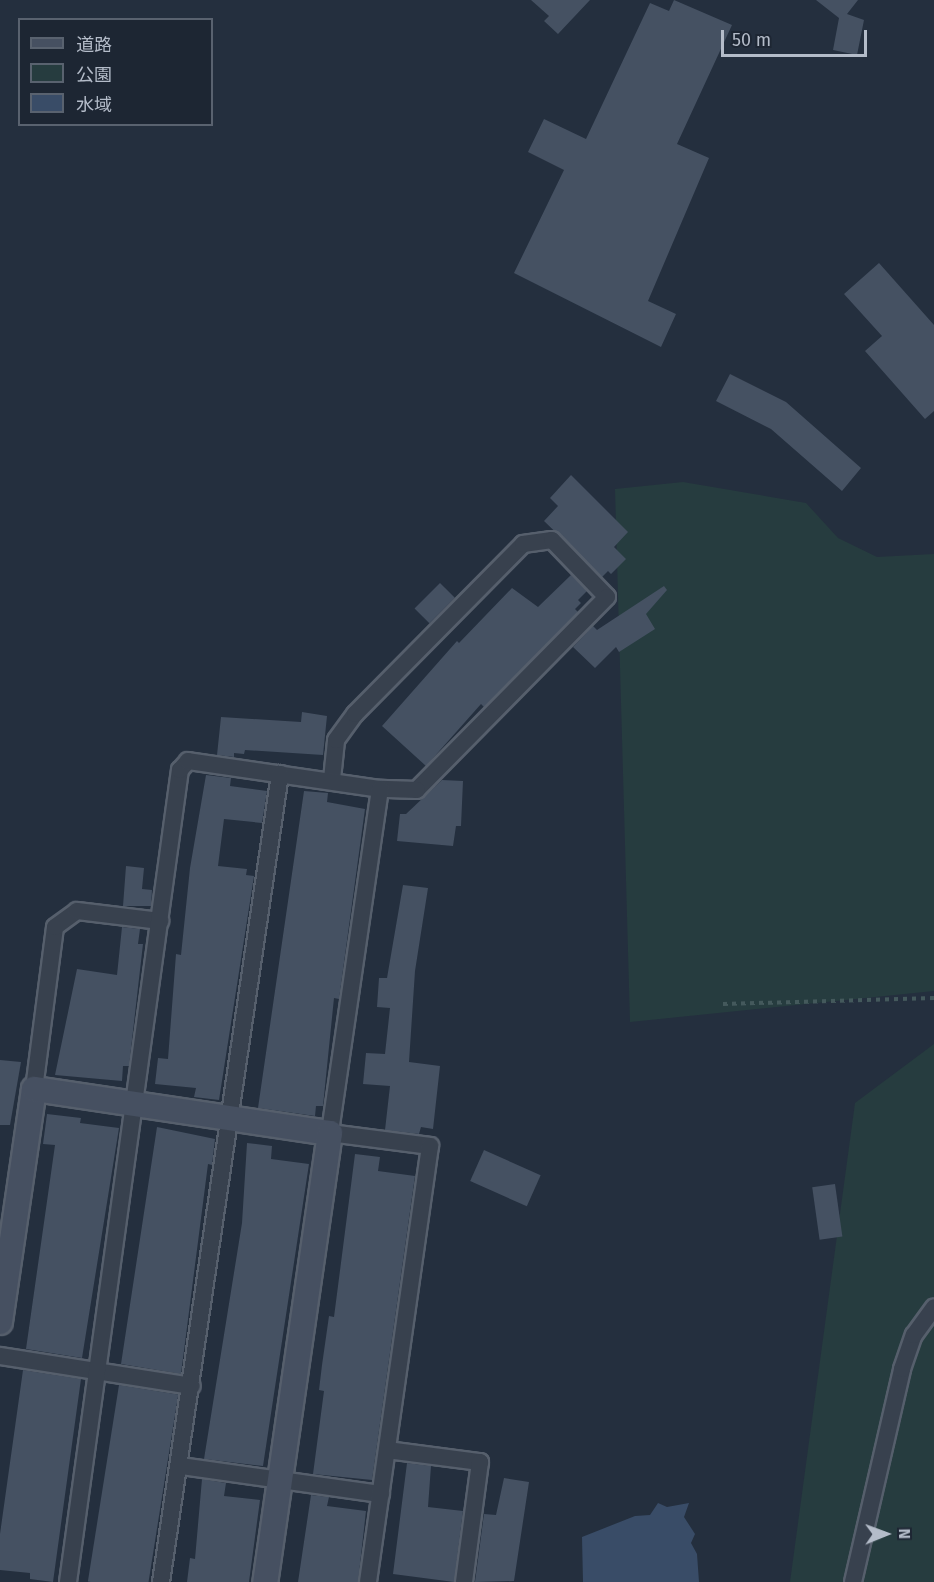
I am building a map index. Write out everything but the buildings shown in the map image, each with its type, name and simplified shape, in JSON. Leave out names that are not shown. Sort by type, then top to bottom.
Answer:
[{"type":"street","points":[[68,1582],[180,770],[188,761],[332,779],[380,789],[417,790],[607,597],[552,540],[523,544],[355,714],[336,740],[332,779]]},
{"type":"street","points":[[161,1582],[181,1466],[228,1117],[280,774]]},
{"type":"street","points":[[265,1582],[380,789]]},
{"type":"street","points":[[0,1322],[55,927],[77,911],[160,921]]},
{"type":"street","points":[[34,1089],[430,1146],[368,1582]]},
{"type":"street","points":[[853,1582],[902,1369],[914,1335],[934,1307]]},
{"type":"street","points":[[0,1356],[192,1386]]},
{"type":"street","points":[[387,1450],[480,1462],[464,1582]]},
{"type":"street","points":[[181,1466],[381,1494]]},
{"type":"path","points":[[723,1004],[934,998]]},
{"type":"green space","points":[[683,482],[806,503],[838,538],[877,557],[934,554],[934,991],[630,1022],[615,489]]},
{"type":"green space","points":[[934,1044],[934,1582],[790,1582],[855,1103]]},
{"type":"water","points":[[658,1503],[667,1507],[689,1503],[684,1517],[695,1534],[691,1543],[697,1554],[699,1582],[583,1582],[582,1537],[635,1516],[650,1515]]}]
